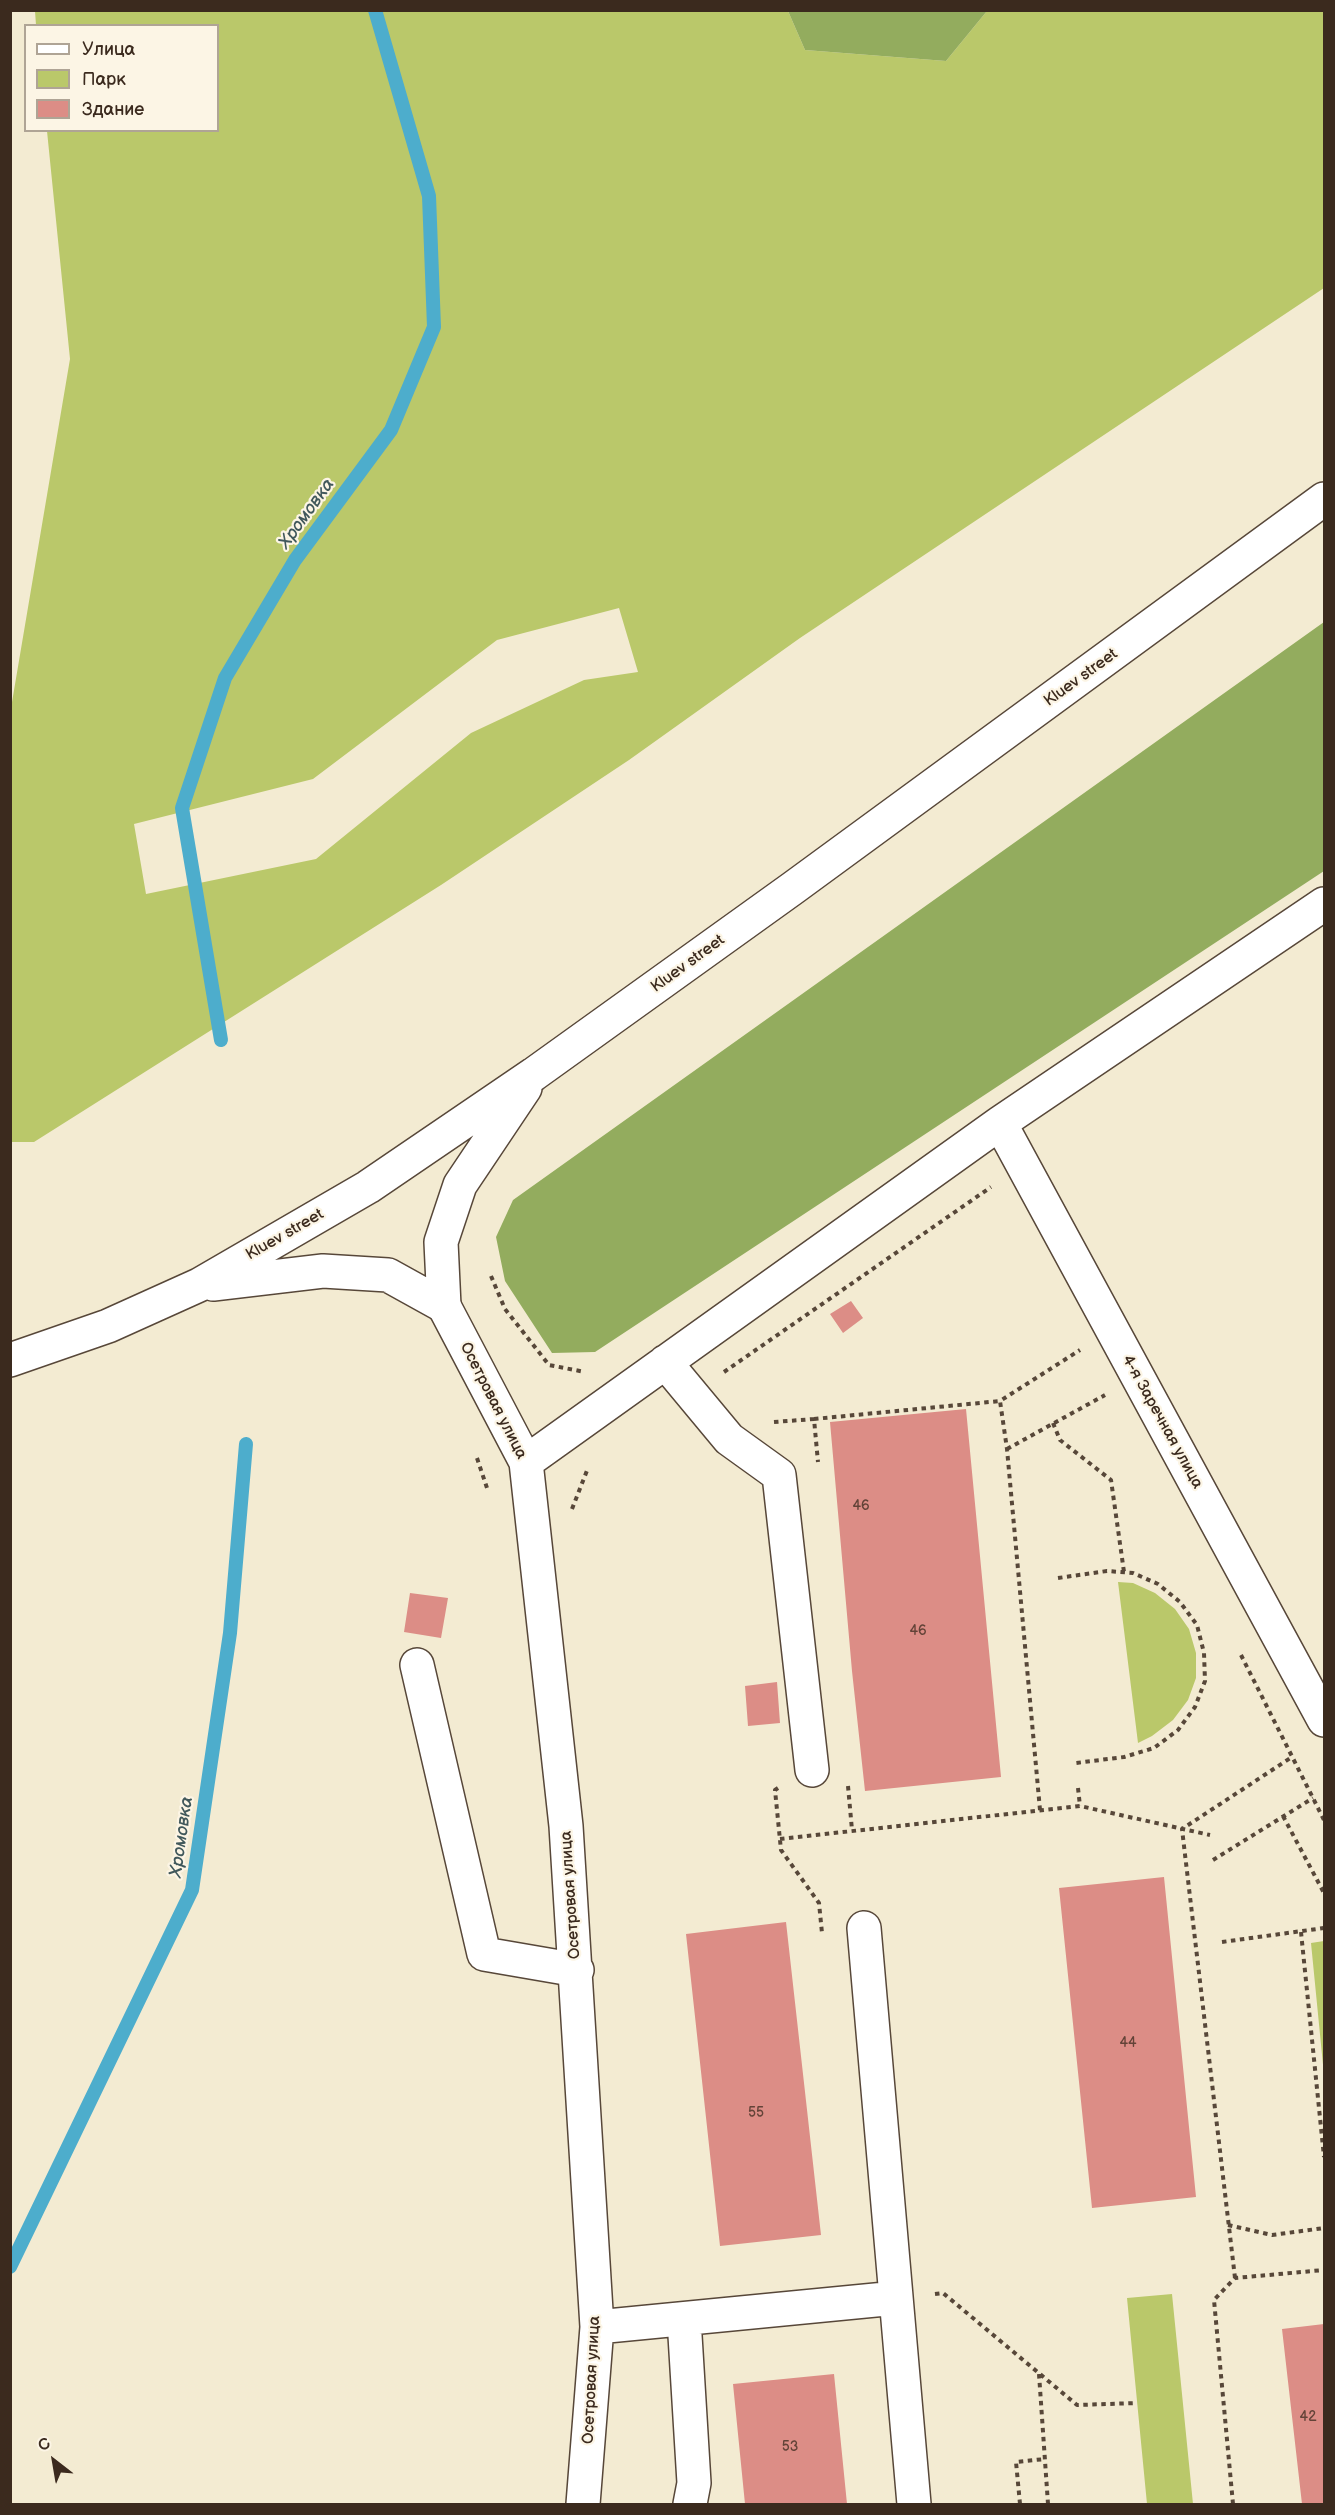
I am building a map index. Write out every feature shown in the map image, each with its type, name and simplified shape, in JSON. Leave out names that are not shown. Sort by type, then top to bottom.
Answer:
[{"type":"street","name":"Kluev street","points":[[10,1360],[108,1326],[199,1285],[368,1187],[534,1074],[906,806],[1324,499]]},
{"type":"street","points":[[526,1462],[1000,1123],[1324,903]]},
{"type":"street","points":[[444,1306],[441,1242],[460,1185],[534,1074]]},
{"type":"street","name":"4-я Заречная улица","points":[[1000,1123],[1324,1720]]},
{"type":"street","points":[[199,1285],[323,1271],[388,1275],[444,1306]]},
{"type":"street","name":"Осетровая улица","points":[[444,1306],[526,1462],[566,1826],[577,1970],[597,2327],[584,2505]]},
{"type":"street","points":[[665,1362],[729,1439],[779,1475],[812,1770]]},
{"type":"street","points":[[417,1665],[484,1954],[577,1970]]},
{"type":"street","points":[[864,1928],[915,2505]]},
{"type":"street","points":[[597,2327],[896,2298]]},
{"type":"street","points":[[684,2319],[694,2483],[690,2505]]},
{"type":"path","points":[[692,1395],[1023,1165]]},
{"type":"path","points":[[491,1276],[505,1309],[549,1365],[586,1372]]},
{"type":"path","points":[[814,1419],[1000,1401],[1084,1347]]},
{"type":"path","points":[[1007,1449],[1108,1393]]},
{"type":"path","points":[[1000,1401],[1007,1449],[1041,1810]]},
{"type":"path","points":[[1053,1423],[1060,1440],[1111,1480],[1124,1572]]},
{"type":"path","points":[[568,1520],[587,1468],[597,1462]]},
{"type":"path","points":[[1058,1578],[1107,1571],[1124,1572],[1133,1573],[1158,1584],[1180,1602],[1197,1625],[1204,1653],[1205,1681],[1196,1707],[1178,1730],[1154,1748],[1124,1757],[1076,1763]]},
{"type":"path","points":[[1182,1829],[1292,1757]]},
{"type":"path","points":[[812,1770],[775,1790],[780,1850],[819,1904],[824,1944]]},
{"type":"path","points":[[1078,1788],[1080,1806]]},
{"type":"path","points":[[1213,1860],[1313,1798]]},
{"type":"path","points":[[780,1839],[1080,1806],[1210,1835]]},
{"type":"path","points":[[1283,1816],[1324,1893]]},
{"type":"path","points":[[1182,1829],[1235,2278]]},
{"type":"path","points":[[1222,1942],[1324,1928]]},
{"type":"path","points":[[1301,1932],[1324,2157]]},
{"type":"path","points":[[1228,2225],[1272,2235],[1324,2229]]},
{"type":"path","points":[[1233,2505],[1214,2300],[1235,2278],[1324,2270]]},
{"type":"path","points":[[896,2298],[943,2293],[1077,2405],[1137,2403]]},
{"type":"path","points":[[1039,2373],[1048,2505]]},
{"type":"path","points":[[1020,2505],[1016,2462],[1045,2459]]},
{"type":"green space","points":[[35,11],[788,11],[805,50],[946,61],[987,11],[1324,11],[1324,288],[800,638],[629,760],[441,885],[34,1142],[11,1142],[11,708],[70,359],[47,132],[219,132],[219,24],[36,24]],"holes":[[[619,608],[638,672],[584,680],[471,733],[316,859],[146,894],[134,824],[313,779],[497,640]]]},
{"type":"green space","points":[[788,11],[987,11],[946,61],[805,50]]},
{"type":"green space","points":[[1324,622],[1324,871],[595,1352],[552,1353],[505,1281],[496,1237],[513,1200]]},
{"type":"green space","points":[[1118,1582],[1133,1583],[1155,1593],[1175,1609],[1189,1629],[1196,1653],[1196,1678],[1188,1700],[1173,1720],[1152,1736],[1138,1743]]},
{"type":"green space","points":[[1324,1941],[1324,2075],[1311,1943]]},
{"type":"green space","points":[[1172,2294],[1193,2504],[1147,2504],[1127,2298]]},
{"type":"building","points":[[851,1301],[863,1318],[843,1333],[830,1314]]},
{"type":"building","points":[[966,1409],[1001,1777],[865,1791],[830,1422]]},
{"type":"building","points":[[410,1593],[448,1598],[441,1638],[404,1632]]},
{"type":"building","points":[[777,1682],[780,1723],[748,1726],[745,1686]]},
{"type":"building","points":[[1164,1877],[1196,2197],[1092,2208],[1059,1888]]},
{"type":"building","points":[[786,1922],[821,2235],[720,2246],[686,1934]]},
{"type":"building","points":[[1324,2324],[1324,2504],[1302,2504],[1282,2329]]},
{"type":"building","points":[[834,2374],[847,2504],[745,2504],[733,2384]]},
{"type":"waterway","name":"Хромовка","points":[[221,1040],[182,808],[225,678],[295,560],[391,430],[434,327],[429,196],[375,10]]},
{"type":"waterway","name":"Хромовка","points":[[10,2267],[192,1890],[230,1633],[246,1444]]}]
